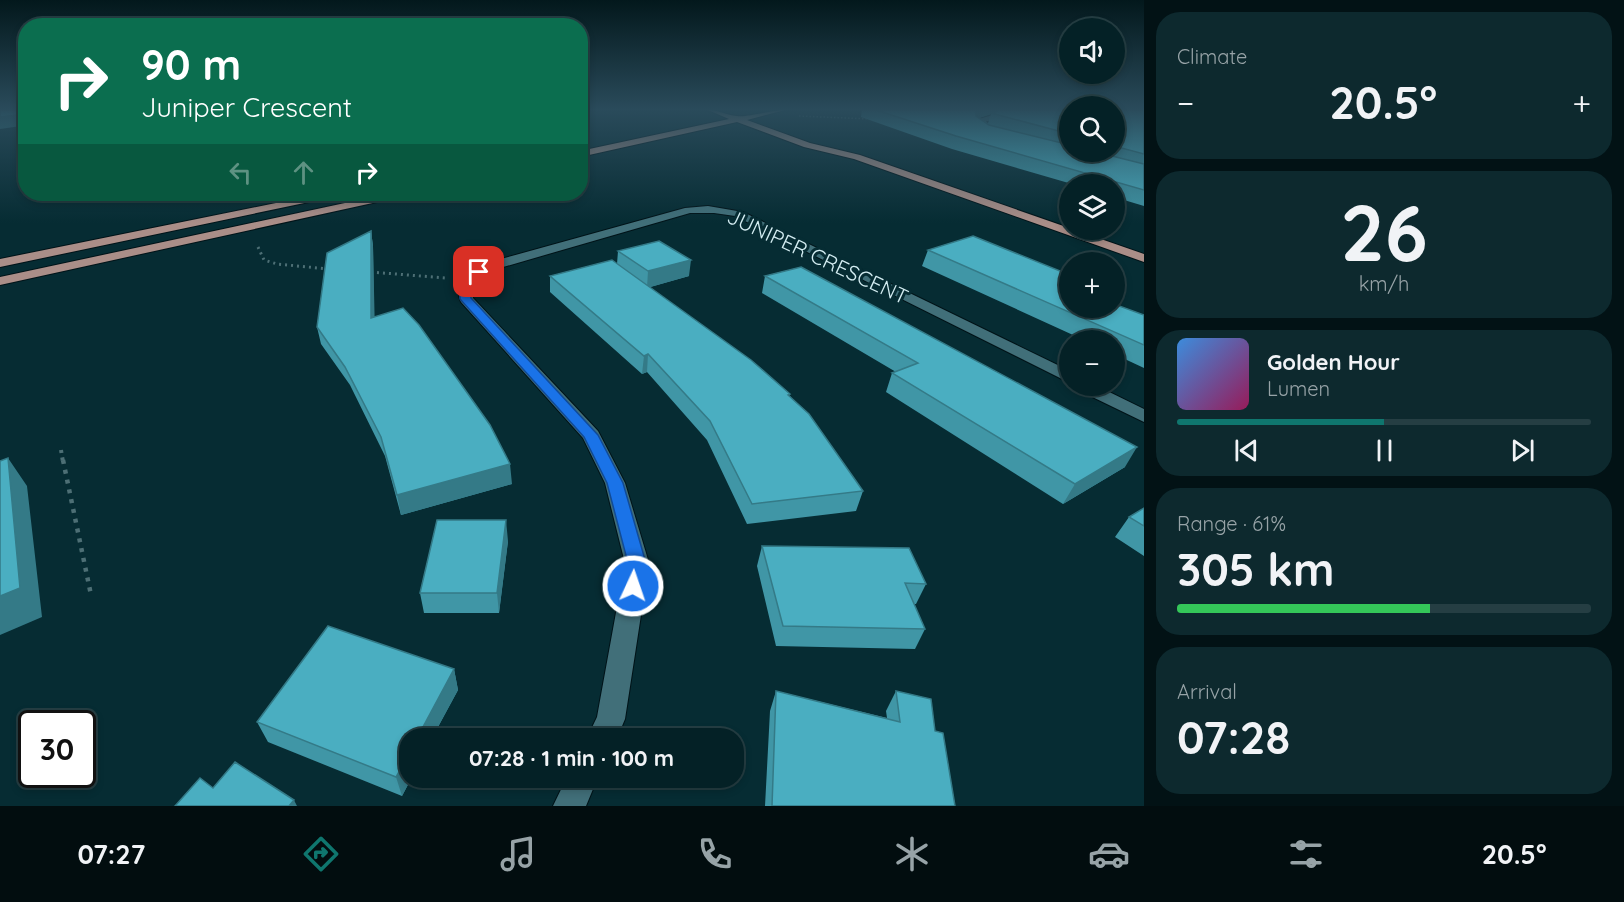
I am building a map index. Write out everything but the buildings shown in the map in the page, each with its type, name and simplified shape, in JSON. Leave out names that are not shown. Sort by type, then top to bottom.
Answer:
[{"type":"main road","points":[[588,152],[610,148]]},
{"type":"main road","points":[[818,148],[857,157],[1144,258]]},
{"type":"main road","points":[[843,148],[857,157]]},
{"type":"main road","points":[[0,263],[299,201]]},
{"type":"main road","points":[[0,281],[368,201]]},
{"type":"street","name":"JUNIPER CRESCENT","points":[[469,280],[488,267],[689,210],[704,208],[725,210],[739,214],[1059,373]]},
{"type":"street","points":[[469,280],[464,288],[466,299],[591,435],[615,483],[637,563],[611,719],[607,728]]},
{"type":"street","points":[[1104,396],[1144,416]]},
{"type":"street","points":[[569,806],[578,788]]},
{"type":"path","points":[[245,228],[264,260],[277,264],[333,269]]},
{"type":"path","points":[[367,272],[469,280]]},
{"type":"path","points":[[61,450],[91,595]]},
{"type":"route","points":[[479,272],[469,280],[464,288],[466,299],[591,435],[615,483],[637,563],[633,586]]}]
